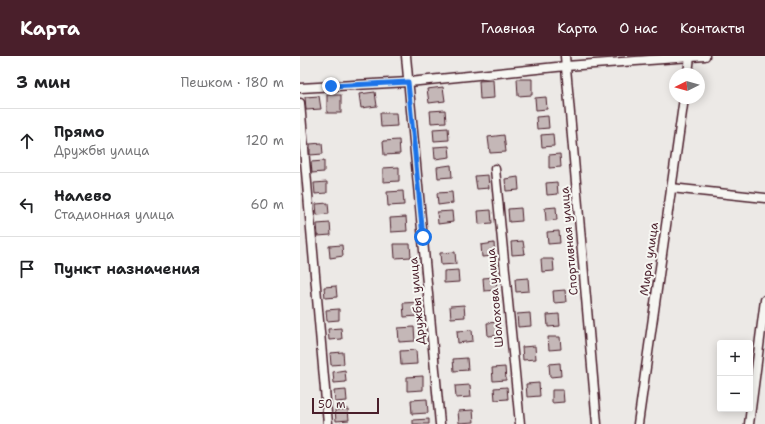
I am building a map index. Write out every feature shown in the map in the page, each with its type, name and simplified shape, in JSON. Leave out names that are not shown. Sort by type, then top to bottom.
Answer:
[{"type":"street","name":"Дружбы улица","points":[[406,56],[440,424]]},
{"type":"street","name":"Спортивная улица","points":[[565,56],[597,424]]},
{"type":"street","points":[[689,68],[690,56]]},
{"type":"street","points":[[300,88],[408,82],[566,66],[705,56]]},
{"type":"street","points":[[300,103],[328,424]]},
{"type":"street","name":"Мира улица","points":[[638,424],[670,188],[683,104]]},
{"type":"street","name":"Шолохова улица","points":[[495,169],[520,424]]},
{"type":"street","points":[[670,188],[765,198]]},
{"type":"street","points":[[749,424],[765,300]]},
{"type":"building","points":[[517,79],[532,79],[532,95],[518,96]]},
{"type":"building","points":[[493,80],[494,98],[480,99],[479,81]]},
{"type":"building","points":[[443,87],[445,101],[429,103],[427,89]]},
{"type":"building","points":[[375,92],[377,106],[361,108],[359,94]]},
{"type":"building","points":[[327,95],[341,95],[341,113],[327,113]]},
{"type":"building","points":[[319,96],[321,109],[306,110],[305,97]]},
{"type":"building","points":[[546,97],[547,109],[536,110],[535,98]]},
{"type":"building","points":[[445,110],[446,122],[431,123],[430,111]]},
{"type":"building","points":[[380,113],[396,113],[397,126],[381,127]]},
{"type":"building","points":[[548,116],[549,128],[537,129],[536,117]]},
{"type":"building","points":[[448,128],[449,140],[434,141],[433,129]]},
{"type":"building","points":[[553,134],[554,146],[542,147],[541,135]]},
{"type":"building","points":[[504,135],[506,152],[490,153],[488,137]]},
{"type":"building","points":[[399,140],[400,154],[384,155],[383,141]]},
{"type":"building","points":[[322,143],[323,154],[310,155],[310,144]]},
{"type":"building","points":[[449,146],[450,157],[435,159],[434,147]]},
{"type":"building","points":[[560,154],[561,167],[549,168],[549,155]]},
{"type":"building","points":[[324,161],[324,172],[312,173],[311,162]]},
{"type":"building","points":[[451,165],[452,177],[438,178],[437,167]]},
{"type":"building","points":[[399,167],[399,181],[383,182],[383,168]]},
{"type":"building","points":[[488,175],[489,188],[477,189],[475,176]]},
{"type":"building","points":[[518,177],[519,190],[506,191],[505,179]]},
{"type":"building","points":[[327,182],[327,193],[315,194],[314,183]]},
{"type":"building","points":[[557,182],[558,194],[547,195],[546,183]]},
{"type":"building","points":[[403,191],[404,205],[388,206],[387,192]]},
{"type":"building","points":[[452,192],[453,203],[438,205],[437,193]]},
{"type":"building","points":[[328,203],[329,214],[317,215],[316,204]]},
{"type":"building","points":[[556,207],[557,220],[546,221],[545,208]]},
{"type":"building","points":[[521,208],[522,221],[509,222],[508,209]]},
{"type":"building","points":[[491,210],[492,223],[479,224],[478,211]]},
{"type":"building","points":[[452,211],[453,222],[438,224],[437,212]]},
{"type":"building","points":[[406,217],[407,231],[391,232],[390,218]]},
{"type":"building","points":[[330,223],[331,235],[318,236],[317,224]]},
{"type":"building","points":[[559,231],[560,243],[548,244],[547,232]]},
{"type":"building","points":[[523,241],[525,254],[512,255],[511,242]]},
{"type":"building","points":[[494,243],[495,256],[482,257],[481,245]]},
{"type":"building","points":[[394,244],[410,244],[411,257],[395,258]]},
{"type":"building","points":[[342,245],[343,256],[330,258],[329,246]]},
{"type":"building","points":[[455,252],[456,264],[441,265],[440,253]]},
{"type":"building","points":[[541,259],[553,259],[554,271],[542,272]]},
{"type":"building","points":[[458,270],[459,282],[444,283],[444,271]]},
{"type":"building","points":[[496,277],[497,290],[484,291],[483,278]]},
{"type":"building","points":[[528,278],[529,291],[516,292],[515,279]]},
{"type":"building","points":[[336,286],[337,297],[325,298],[324,287]]},
{"type":"building","points":[[565,290],[566,302],[554,303],[553,291]]},
{"type":"building","points":[[419,302],[419,316],[404,317],[403,303]]},
{"type":"building","points":[[464,305],[465,317],[451,318],[450,306]]},
{"type":"building","points":[[339,309],[339,320],[327,321],[326,310]]},
{"type":"building","points":[[530,313],[531,326],[518,327],[517,314]]},
{"type":"building","points":[[559,314],[560,326],[548,327],[547,315]]},
{"type":"building","points":[[499,322],[501,335],[488,336],[487,323]]},
{"type":"building","points":[[414,327],[415,341],[399,342],[398,328]]},
{"type":"building","points":[[341,328],[342,339],[329,340],[328,329]]},
{"type":"building","points":[[472,330],[473,341],[458,343],[457,331]]},
{"type":"building","points":[[548,337],[560,337],[561,349],[549,350]]},
{"type":"building","points":[[535,346],[536,359],[523,360],[522,347]]},
{"type":"building","points":[[416,350],[417,364],[401,365],[400,351]]},
{"type":"building","points":[[343,352],[344,364],[331,365],[330,353]]},
{"type":"building","points":[[467,358],[468,370],[454,371],[453,359]]},
{"type":"building","points":[[560,363],[561,376],[550,377],[549,364]]},
{"type":"building","points":[[505,367],[506,380],[493,381],[492,368]]},
{"type":"building","points":[[345,370],[346,382],[334,383],[333,372]]},
{"type":"building","points":[[423,376],[423,390],[407,391],[407,377]]},
{"type":"building","points":[[539,383],[540,396],[527,397],[526,384]]},
{"type":"building","points":[[470,385],[471,397],[456,398],[455,386]]},
{"type":"building","points":[[507,387],[508,399],[495,400],[494,388]]},
{"type":"building","points":[[346,390],[347,401],[335,402],[334,391]]},
{"type":"building","points":[[552,390],[563,390],[564,402],[552,403]]},
{"type":"building","points":[[427,399],[428,413],[412,414],[411,400]]},
{"type":"building","points":[[348,409],[349,420],[336,421],[335,410]]},
{"type":"building","points":[[473,410],[474,422],[459,423],[458,411]]},
{"type":"building","points":[[429,419],[429,424],[413,424],[413,420]]},
{"type":"route","points":[[331,86],[408,82],[423,237]]}]
